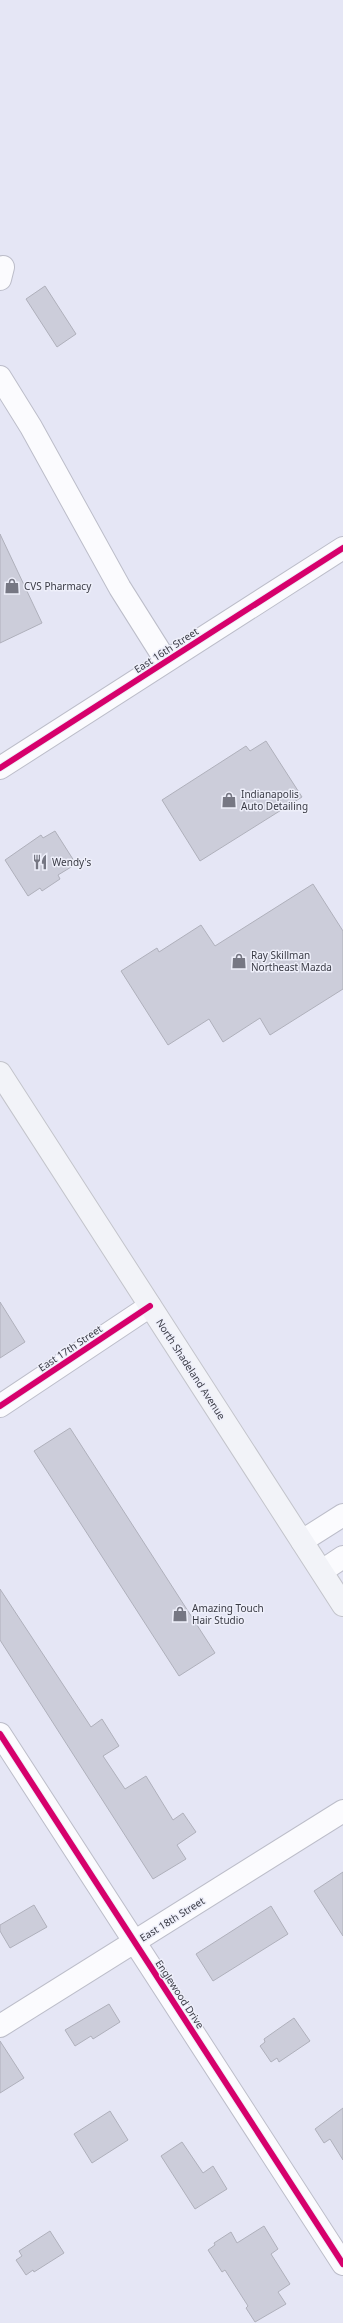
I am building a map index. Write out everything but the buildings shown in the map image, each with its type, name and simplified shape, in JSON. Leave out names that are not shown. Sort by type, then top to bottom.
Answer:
[{"type":"main road","name":"North Shadeland Avenue","points":[[0,1073],[343,1605]]},
{"type":"street","points":[[0,377],[32,427],[120,588],[166,661]]},
{"type":"street","name":"East 16th Street","points":[[0,768],[343,548]]},
{"type":"street","name":"East 17th Street","points":[[0,1406],[150,1306]]},
{"type":"street","points":[[302,1541],[343,1515]]},
{"type":"street","points":[[322,1571],[343,1557]]},
{"type":"street","name":"Englewood Drive","points":[[0,1734],[343,2264]]},
{"type":"street","name":"East 18th Street","points":[[0,2026],[343,1811]]},
{"type":"cycle path","points":[[0,768],[343,548]]},
{"type":"cycle path","points":[[0,1406],[150,1306]]},
{"type":"cycle path","points":[[0,1734],[343,2264]]},
{"type":"place","name":"CVS Pharmacy","points":[[12,586]]},
{"type":"place","name":"Indianapolis Auto Detailing","points":[[229,800]]},
{"type":"place","name":"Wendy's","points":[[40,862]]},
{"type":"place","name":"Ray Skillman Northeast Mazda","points":[[239,961]]},
{"type":"place","name":"Amazing Touch Hair Studio","points":[[180,1614]]}]
